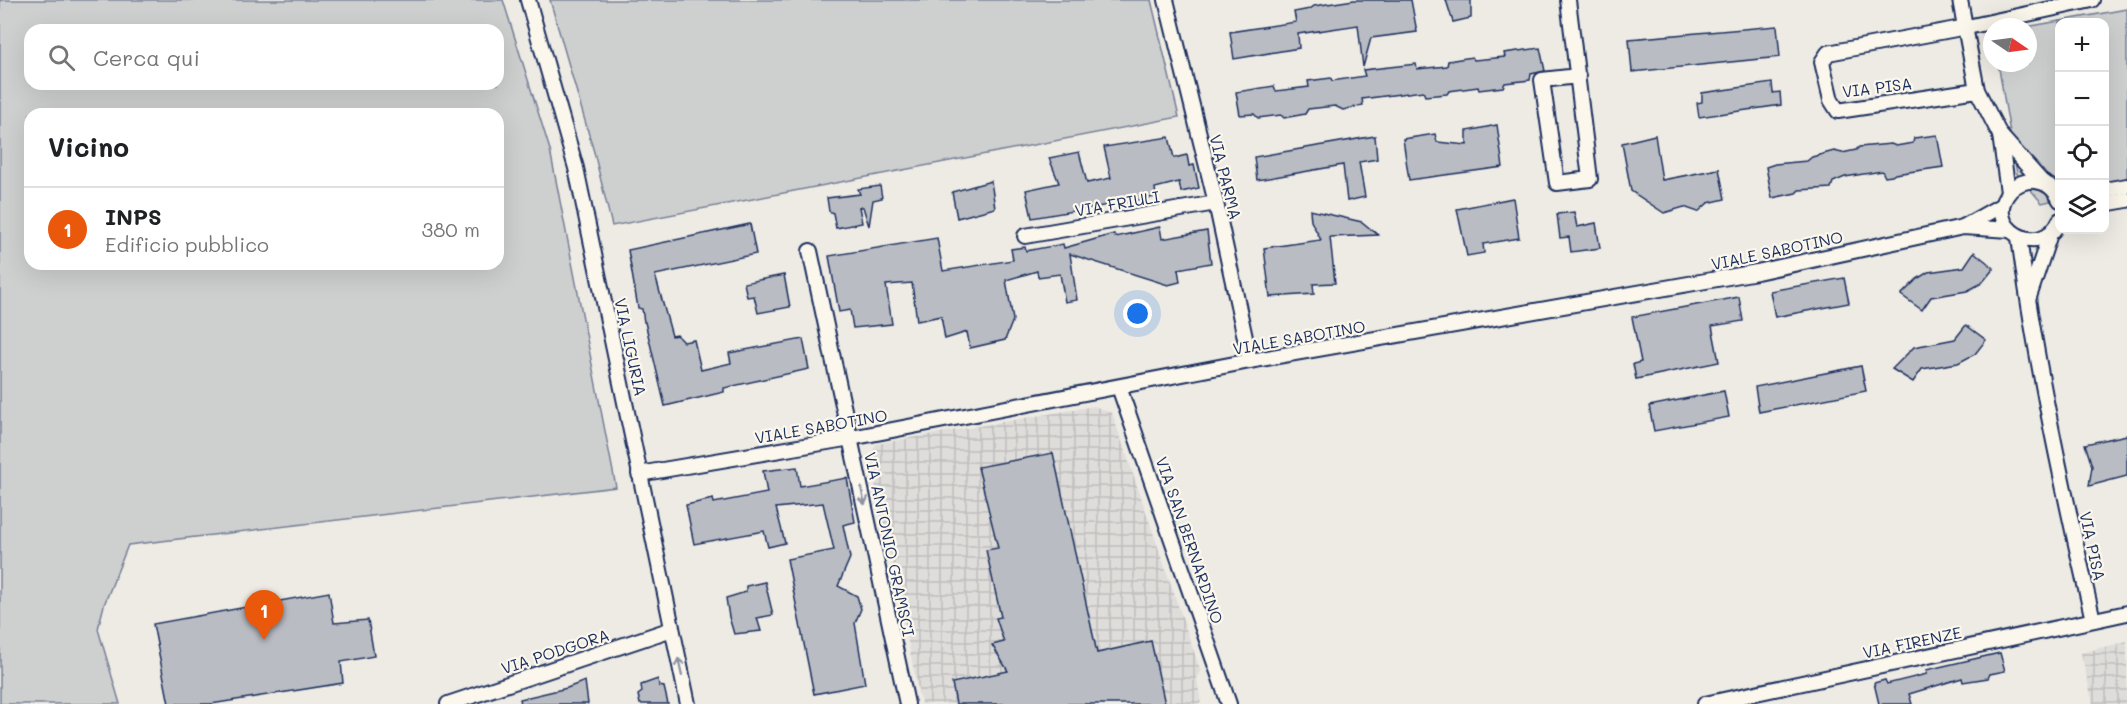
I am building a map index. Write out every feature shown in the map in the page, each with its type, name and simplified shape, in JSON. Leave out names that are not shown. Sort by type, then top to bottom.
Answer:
[{"type":"street","name":"VIA LIGURIA","points":[[528,0],[576,168],[688,704]]},
{"type":"street","name":"VIA PARMA","points":[[1166,0],[1250,361]]},
{"type":"street","points":[[1568,0],[1578,76],[1590,179],[1557,183],[1542,80],[1578,76]]},
{"type":"street","points":[[1960,0],[1977,90],[2000,135],[2050,186]]},
{"type":"street","name":"VIA PISA","points":[[1977,90],[1838,111],[1831,100],[1822,62],[1828,53],[2092,0]]},
{"type":"street","points":[[2000,135],[2005,199]]},
{"type":"street","name":"VIALE SABOTINO","points":[[1963,227],[2005,199],[2022,182],[2030,180],[2050,186]]},
{"type":"street","points":[[2109,189],[2127,186]]},
{"type":"street","name":"VIA PISA","points":[[2005,199],[2004,222],[2015,234],[2070,519],[2092,620]]},
{"type":"street","points":[[2109,203],[2127,200]]},
{"type":"street","name":"VIA FRIULI","points":[[1025,236],[1215,203]]},
{"type":"street","name":"VIALE SABOTINO","points":[[639,474],[850,438],[1250,361],[1757,272],[1963,227],[2040,239],[2055,227]]},
{"type":"street","name":"VIA PISA","points":[[2028,302],[2055,229]]},
{"type":"street","name":"VIA ANTONIO GRAMSCI","points":[[810,251],[907,704]]},
{"type":"street","name":"VIA SAN BERNARDINO","points":[[1119,387],[1229,704]]},
{"type":"street","name":"VIA FIRENZE","points":[[1705,704],[2127,613]]},
{"type":"street","name":"VIA PODGORA","points":[[448,704],[672,629]]},
{"type":"shaded area","points":[[0,0],[503,0],[550,150],[616,487],[128,545],[104,605],[98,629],[120,704],[0,704]]},
{"type":"shaded area","points":[[550,0],[1151,0],[1179,117],[612,226],[594,152]]},
{"type":"shaded area","points":[[2127,9],[2127,187],[2109,190],[2109,18],[2076,18]]},
{"type":"shaded area","points":[[2055,22],[2055,200],[2042,203],[2017,174],[2000,72],[2037,72],[2037,25]]},
{"type":"shaded area","points":[[1094,406],[1112,413],[1201,672],[1197,678],[1201,704],[921,704],[870,460],[876,444]]},
{"type":"shaded area","points":[[2127,641],[2127,704],[2093,704],[2081,653]]},
{"type":"building","points":[[1354,0],[1411,0],[1417,32],[1371,38],[1363,67],[1358,25],[1298,34],[1299,48],[1234,59],[1230,32],[1296,22],[1294,12],[1314,6]]},
{"type":"building","points":[[1446,0],[1471,0],[1471,18],[1453,22]]},
{"type":"building","points":[[1777,26],[1780,57],[1632,72],[1629,39]]},
{"type":"building","points":[[1540,48],[1545,71],[1531,74],[1530,80],[1505,83],[1503,87],[1479,90],[1478,87],[1425,96],[1423,91],[1362,99],[1363,105],[1343,110],[1335,106],[1308,109],[1305,114],[1284,118],[1281,115],[1258,118],[1254,114],[1240,115],[1236,92],[1274,86],[1276,91],[1309,87],[1308,81],[1331,78],[1332,81],[1365,76],[1363,70],[1416,64],[1417,69],[1447,66],[1448,61],[1472,57],[1474,60],[1505,57],[1504,53]]},
{"type":"building","points":[[1772,83],[1773,93],[1780,92],[1781,105],[1699,117],[1697,103],[1702,102],[1702,93]]},
{"type":"building","points":[[1497,125],[1503,167],[1409,180],[1403,139],[1435,134],[1437,142],[1467,145],[1467,131]]},
{"type":"building","points":[[1655,135],[1662,180],[1719,169],[1725,199],[1708,203],[1698,212],[1684,207],[1664,213],[1631,191],[1622,143]]},
{"type":"building","points":[[1937,135],[1943,167],[1885,177],[1882,171],[1845,177],[1833,182],[1831,188],[1799,190],[1796,193],[1772,198],[1766,167],[1807,161],[1812,157],[1834,151],[1842,153],[1856,150],[1859,147],[1913,143],[1914,138]]},
{"type":"building","points":[[1375,136],[1377,159],[1359,162],[1365,197],[1347,201],[1343,165],[1257,180],[1254,157]]},
{"type":"building","points":[[1169,137],[1174,158],[1187,155],[1189,166],[1194,165],[1199,188],[1181,192],[1179,182],[1155,188],[1156,197],[1032,218],[1026,190],[1059,183],[1049,158],[1079,152],[1087,183],[1111,178],[1104,147]]},
{"type":"building","points":[[991,181],[995,208],[957,218],[952,192]]},
{"type":"building","points":[[880,186],[882,198],[873,200],[869,226],[863,207],[859,207],[862,223],[836,228],[833,213],[829,211],[827,198],[860,194],[858,189]]},
{"type":"building","points":[[1513,198],[1519,238],[1483,244],[1484,253],[1467,256],[1457,209]]},
{"type":"building","points":[[1310,210],[1362,222],[1378,235],[1330,237],[1335,283],[1313,284],[1314,294],[1270,297],[1264,248],[1321,240],[1311,221]]},
{"type":"building","points":[[1574,212],[1577,227],[1596,223],[1600,248],[1571,252],[1569,237],[1560,238],[1557,214]]},
{"type":"building","points":[[750,224],[756,254],[655,275],[672,336],[677,335],[684,342],[694,340],[701,370],[731,363],[729,353],[803,339],[809,369],[724,388],[724,392],[665,406],[642,309],[638,308],[628,250]]},
{"type":"building","points":[[1160,227],[1162,239],[1207,231],[1211,263],[1178,269],[1180,282],[1168,285],[1070,254],[1077,300],[1065,302],[1060,274],[1038,277],[1037,271],[1006,280],[1013,320],[1005,340],[970,348],[967,332],[945,339],[941,316],[917,321],[912,283],[886,285],[892,324],[853,328],[850,310],[839,312],[829,256],[937,238],[943,271],[1013,260],[1011,249],[1025,247],[1026,251],[1063,244],[1064,248],[1114,234],[1115,237]]},
{"type":"building","points":[[1974,252],[1994,268],[1982,283],[1967,291],[1931,297],[1922,310],[1901,295],[1917,279],[1928,272],[1964,267]]},
{"type":"building","points":[[784,275],[790,307],[758,313],[754,296],[747,297],[744,283]]},
{"type":"building","points":[[1844,278],[1849,303],[1775,317],[1770,291]]},
{"type":"building","points":[[1739,297],[1743,321],[1712,326],[1719,362],[1636,379],[1633,364],[1641,362],[1632,317]]},
{"type":"building","points":[[1966,325],[1986,340],[1975,354],[1958,363],[1922,369],[1913,382],[1892,369],[1914,347],[1955,339]]},
{"type":"building","points":[[1861,366],[1866,391],[1759,412],[1755,387]]},
{"type":"building","points":[[1724,391],[1729,417],[1654,431],[1649,406]]},
{"type":"building","points":[[2127,435],[2127,476],[2089,486],[2092,466],[2085,444]]},
{"type":"building","points":[[1053,453],[1097,653],[1151,641],[1165,704],[956,704],[952,683],[1008,671],[992,645],[1004,642],[996,618],[1001,617],[986,550],[998,548],[978,467]]},
{"type":"building","points":[[797,467],[800,486],[847,478],[855,522],[843,525],[850,558],[838,586],[857,596],[861,609],[855,623],[865,684],[814,694],[787,559],[834,550],[823,503],[776,508],[785,543],[768,547],[764,531],[694,544],[686,505],[713,499],[714,503],[767,493],[763,471]]},
{"type":"building","points":[[765,582],[773,615],[757,618],[761,631],[734,634],[726,598],[746,592],[746,586]]},
{"type":"building","points":[[329,592],[334,623],[368,620],[374,656],[341,662],[343,683],[211,704],[169,704],[153,624]]},
{"type":"building","points":[[2000,653],[2005,671],[1990,674],[1988,678],[1963,682],[1962,678],[1909,694],[1912,704],[1879,704],[1874,683],[1885,680],[1887,684],[1927,674],[1926,670]]},
{"type":"building","points":[[658,679],[659,686],[664,687],[668,704],[640,704],[638,695],[642,692],[641,685]]},
{"type":"building","points":[[585,681],[588,704],[521,704],[520,699],[567,688]]},
{"type":"place","name":"INPS","points":[[264,640]]}]
